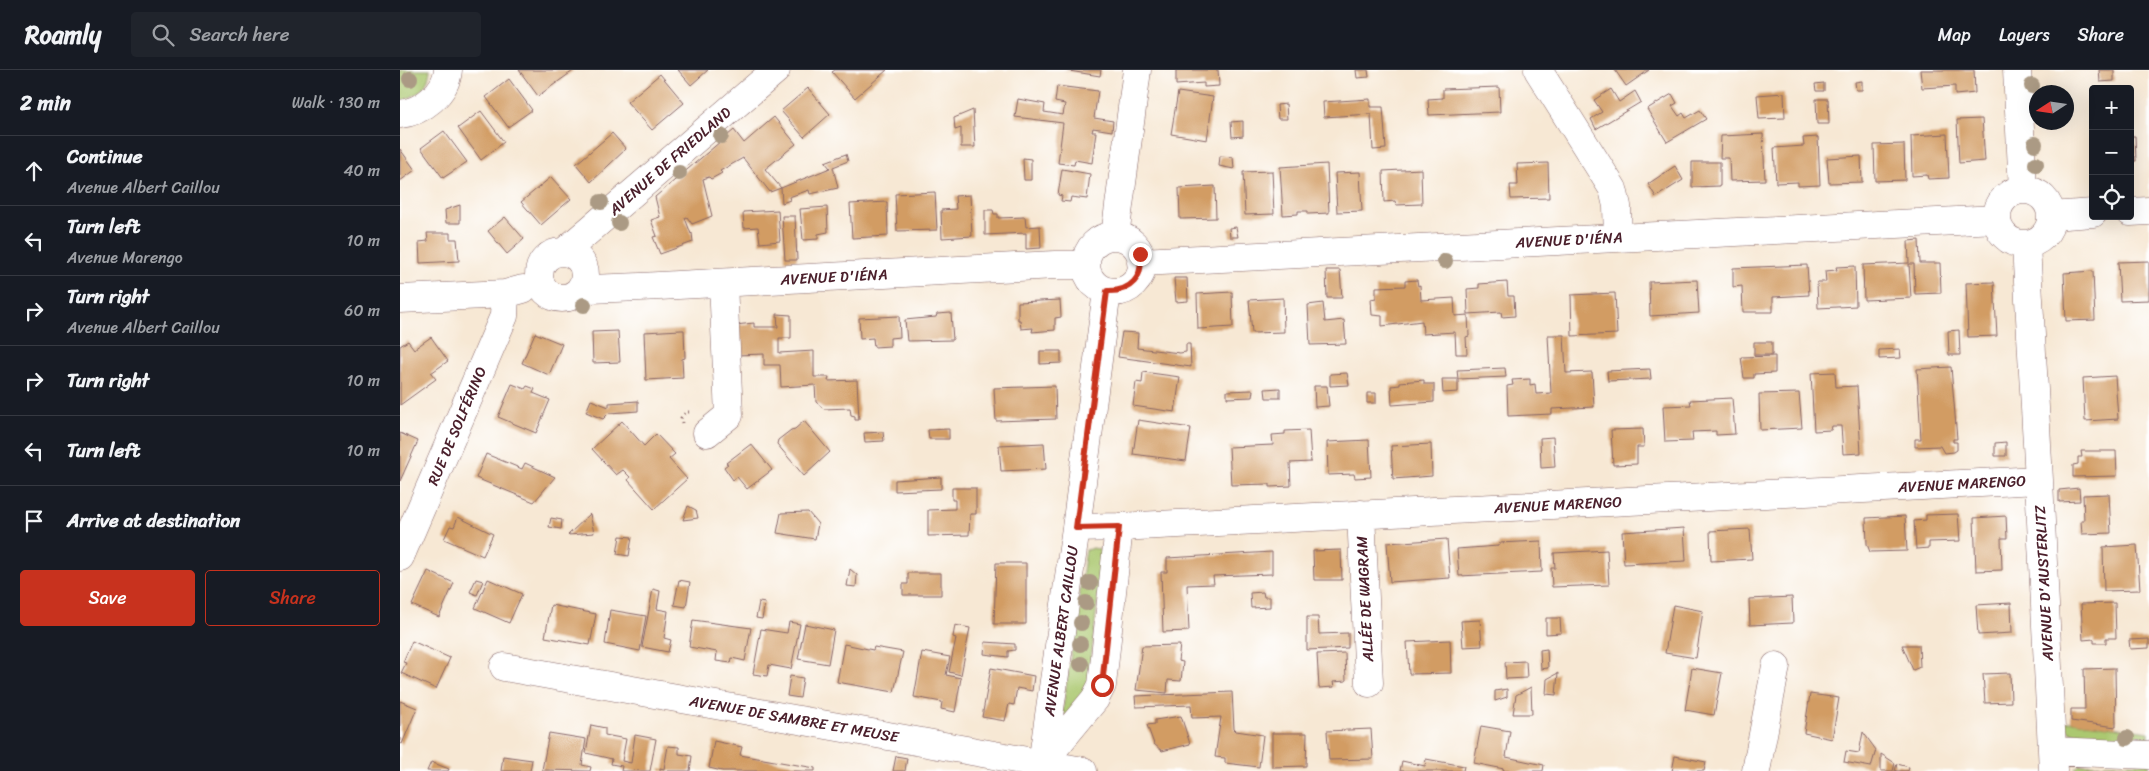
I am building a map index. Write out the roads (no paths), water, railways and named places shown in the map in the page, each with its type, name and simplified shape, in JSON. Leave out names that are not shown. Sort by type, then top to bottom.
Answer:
[{"type":"street","name":"AVENUE DE FRIEDLAND","points":[[564,252],[776,70]]},
{"type":"street","points":[[1115,236],[1137,70]]},
{"type":"street","points":[[1538,70],[1613,189],[1617,206],[1618,238]]},
{"type":"street","points":[[2017,70],[2023,190]]},
{"type":"street","points":[[400,114],[414,112],[430,101],[442,87],[450,71]]},
{"type":"street","points":[[2023,190],[2039,194],[2046,200],[2052,216],[2051,224],[2042,238],[2026,245],[2010,240],[1999,227],[1997,219],[1998,210],[2007,196],[2023,190]]},
{"type":"street","points":[[2134,212],[2149,211]]},
{"type":"street","points":[[2052,216],[2089,213]]},
{"type":"street","name":"AVENUE D'IÉNA","points":[[1141,262],[1997,219]]},
{"type":"street","points":[[1115,236],[1130,241],[1140,254],[1141,262],[1138,278],[1132,285],[1125,289],[1107,291],[1090,279],[1086,265],[1091,247],[1098,241],[1115,236]]},
{"type":"street","name":"AVENUE D'AUSTERLITZ","points":[[2026,245],[2052,761]]},
{"type":"street","points":[[564,252],[578,258],[583,264],[585,272],[582,287],[572,296],[558,298],[545,291],[539,278],[541,265],[551,254],[564,252]]},
{"type":"street","name":"AVENUE D'IÉNA","points":[[582,287],[590,289],[1086,265]]},
{"type":"street","points":[[707,433],[728,415],[723,283]]},
{"type":"street","points":[[400,299],[505,294],[541,285]]},
{"type":"street","name":"AVENUE ALBERT CAILLOU","points":[[1041,767],[1076,528],[1107,291]]},
{"type":"street","name":"RUE DE SOLFÉRINO","points":[[400,557],[504,316],[505,294]]},
{"type":"street","name":"AVENUE MARENGO","points":[[1076,528],[2039,480]]},
{"type":"street","name":"ALLÉE DE WAGRAM","points":[[1361,514],[1369,683]]},
{"type":"street","name":"AVENUE ALBERT CAILLOU","points":[[1041,767],[1095,700],[1102,685],[1119,527]]},
{"type":"street","points":[[1756,771],[1776,666]]},
{"type":"street","name":"AVENUE DE SAMBRE ET MEUSE","points":[[504,667],[1041,767],[1083,771]]},
{"type":"street","points":[[2052,761],[2149,755]]}]
